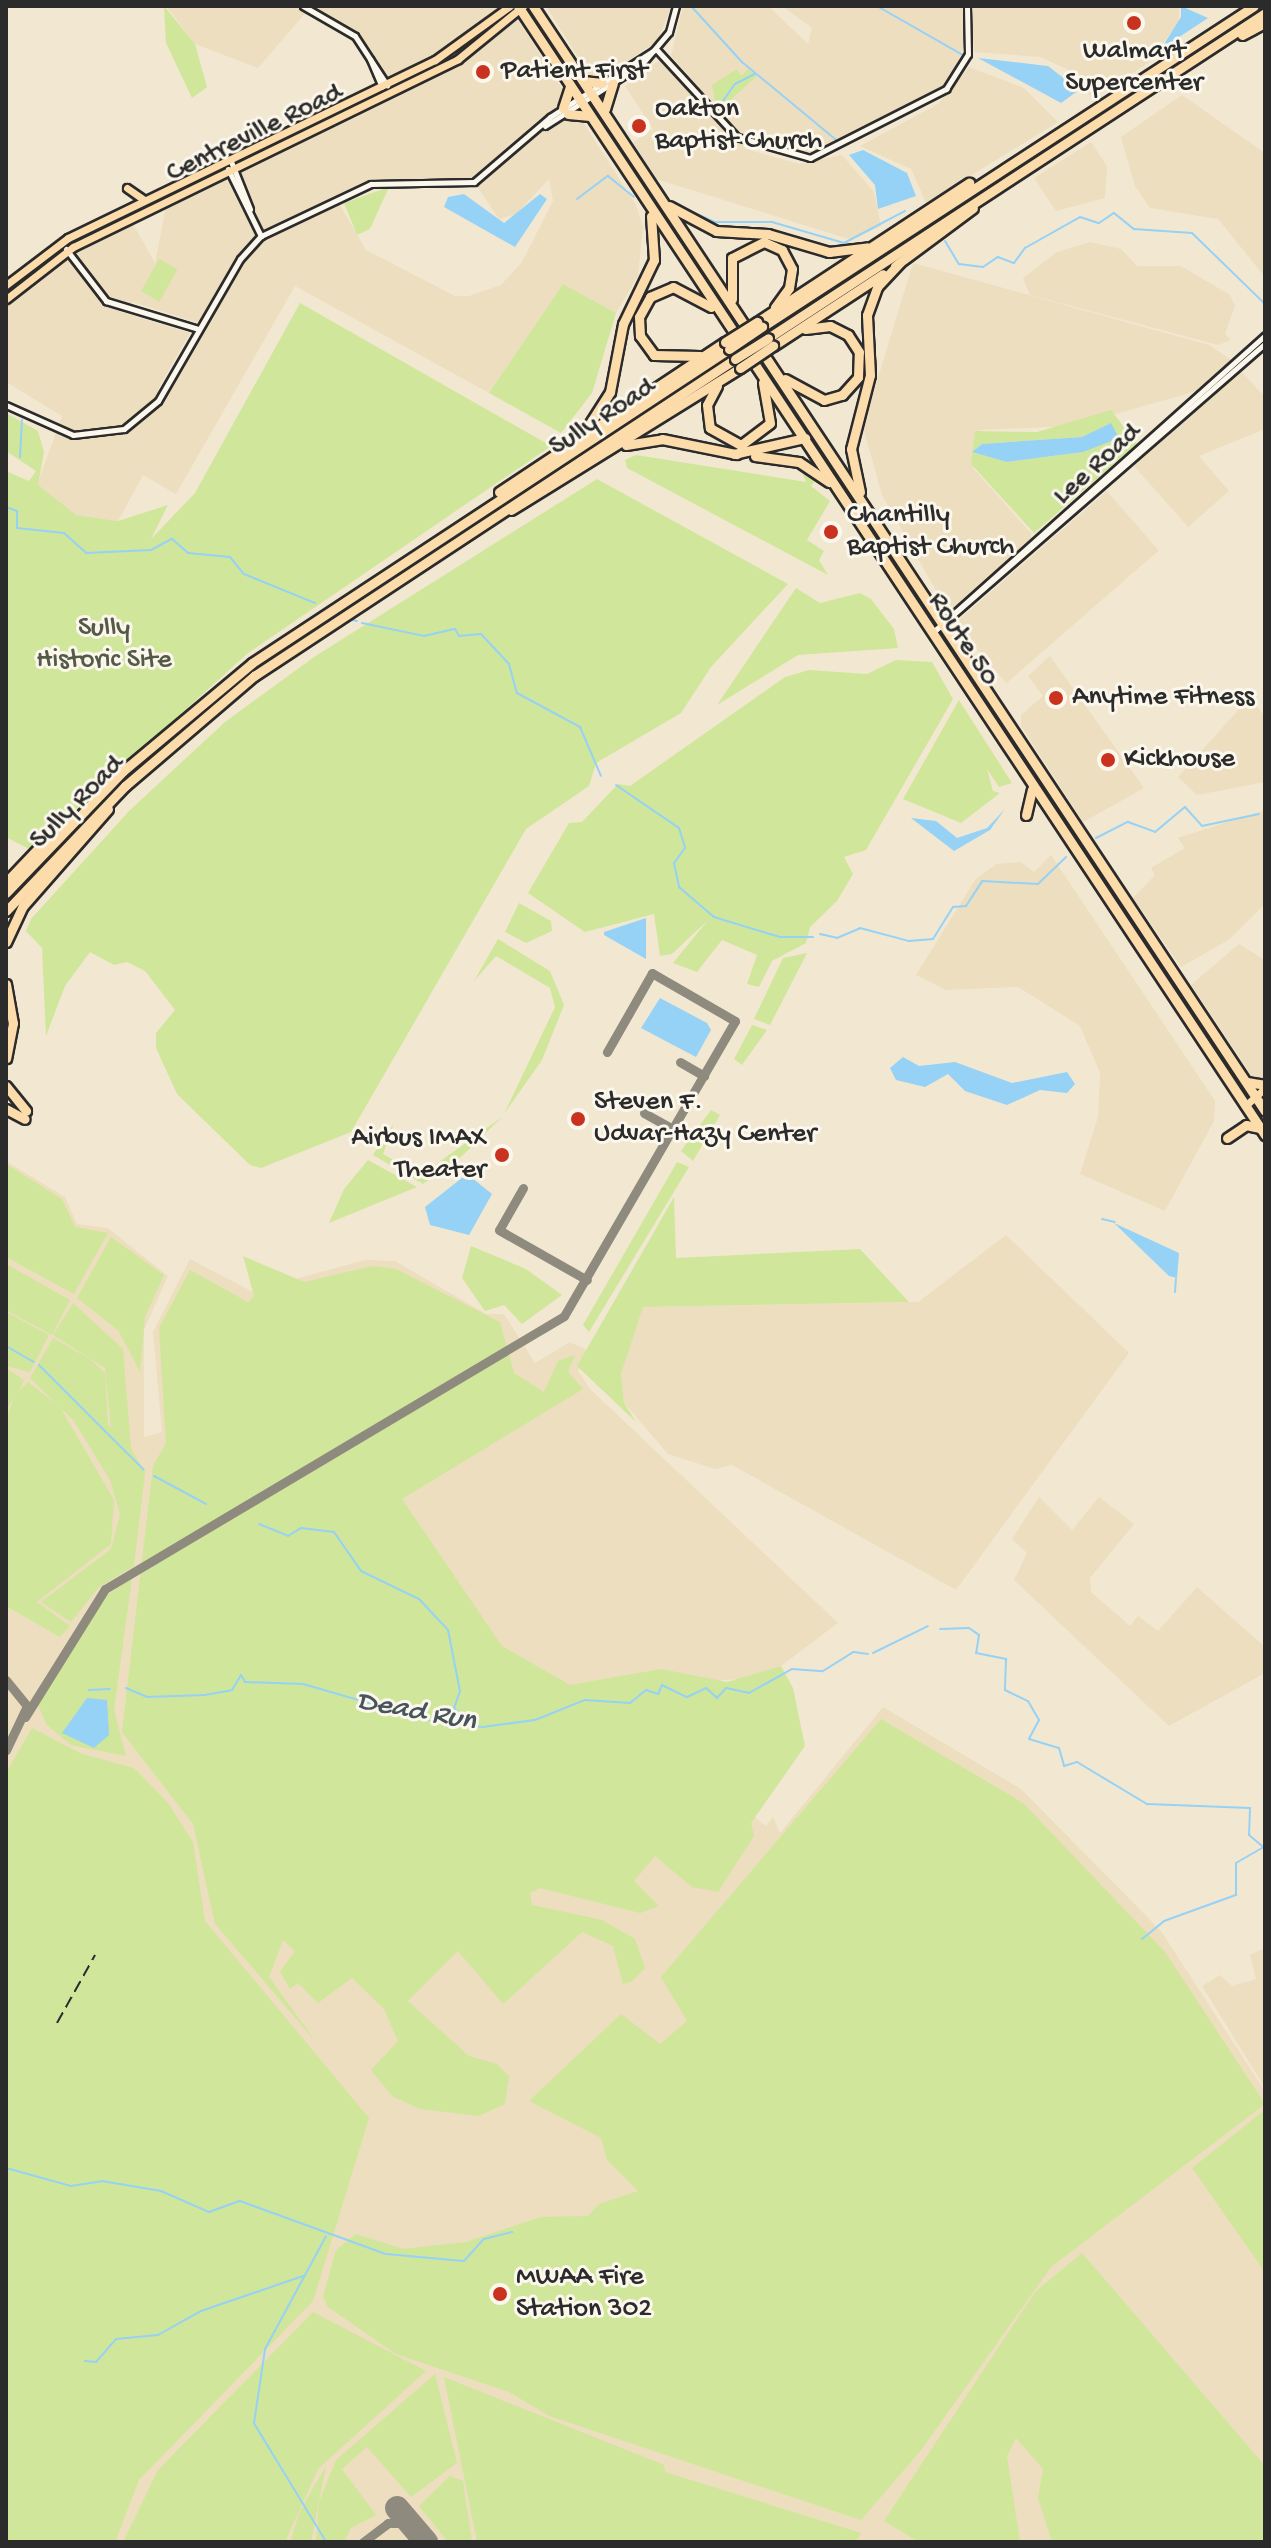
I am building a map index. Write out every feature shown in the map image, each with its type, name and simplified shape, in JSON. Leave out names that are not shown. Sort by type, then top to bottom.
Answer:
[{"type":"highway","name":"Route 50","points":[[533,6],[581,79],[593,118],[728,326],[1262,1103]]},
{"type":"highway","points":[[1200,40],[1244,6]]},
{"type":"highway","name":"Sully Road","points":[[6,893],[123,771],[267,651],[724,346],[1254,6]]},
{"type":"highway","name":"Route 50","points":[[518,7],[567,79],[608,120],[766,357],[893,551],[1029,783],[1263,1133]]},
{"type":"highway","name":"Sully Road","points":[[6,911],[166,747],[292,648],[469,531],[738,364],[1013,176],[1265,13]]},
{"type":"highway","points":[[1196,58],[1265,23]]},
{"type":"highway","points":[[567,79],[572,96],[565,111],[582,111],[593,118]]},
{"type":"highway","points":[[581,79],[607,83],[603,98],[608,120]]},
{"type":"highway","points":[[586,98],[693,248]]},
{"type":"highway","points":[[760,325],[895,233],[1041,143]]},
{"type":"highway","points":[[581,435],[610,392],[623,324],[655,254],[654,224],[629,174]]},
{"type":"highway","points":[[784,339],[899,263],[1013,176]]},
{"type":"highway","points":[[658,196],[701,227],[768,234],[824,252],[860,250],[895,233]]},
{"type":"highway","points":[[741,320],[728,266],[741,248],[764,242],[786,254],[793,275],[784,296],[760,325]]},
{"type":"highway","points":[[893,551],[860,492],[851,449],[870,375],[869,305],[899,263]]},
{"type":"highway","points":[[724,346],[678,361],[657,357],[640,336],[643,305],[662,289],[687,289],[728,326]]},
{"type":"highway","points":[[766,357],[814,398],[838,397],[856,381],[859,352],[840,329],[810,327],[771,342]]},
{"type":"highway","points":[[469,517],[581,435],[724,346]]},
{"type":"highway","points":[[469,531],[604,454],[724,378],[738,364]]},
{"type":"highway","points":[[724,378],[707,405],[710,428],[729,443],[752,442],[771,416],[755,365]]},
{"type":"highway","points":[[734,454],[803,436],[938,628]]},
{"type":"highway","points":[[604,454],[654,439],[799,462],[849,506]]},
{"type":"highway","points":[[6,922],[166,747]]},
{"type":"highway","points":[[6,882],[123,771]]},
{"type":"highway","points":[[1026,815],[1034,800],[1029,783]]},
{"type":"highway","points":[[6,942],[38,887]]},
{"type":"highway","points":[[6,984],[13,1023],[6,1058]]},
{"type":"highway","points":[[1245,1080],[1265,1086]]},
{"type":"highway","points":[[6,1086],[26,1115],[6,1109]]},
{"type":"highway","points":[[1227,1138],[1250,1124],[1263,1133]]},
{"type":"main road","name":"Centreville Road","points":[[6,285],[62,241],[384,85],[437,54],[448,52],[518,7]]},
{"type":"main road","name":"Centreville Road","points":[[6,299],[67,251],[413,82],[467,52],[518,7]]},
{"type":"main road","points":[[413,82],[437,54]]},
{"type":"main road","points":[[120,213],[129,202],[127,188],[136,199],[151,198]]},
{"type":"main road","points":[[1248,1110],[1262,1103],[1265,1086]]},
{"type":"street","points":[[303,6],[367,51],[388,93]]},
{"type":"street","points":[[6,405],[73,435],[124,429],[158,401],[199,329],[261,236],[376,183],[468,184],[544,126],[656,49],[676,6]]},
{"type":"street","points":[[656,49],[737,137],[784,156],[816,157],[946,89],[969,48],[967,6]]},
{"type":"street","points":[[586,98],[656,49]]},
{"type":"street","points":[[227,161],[261,236]]},
{"type":"street","points":[[62,241],[106,301],[199,329]]},
{"type":"street","name":"Lee Road","points":[[1082,502],[1265,335]]},
{"type":"street","name":"Lee Road","points":[[938,628],[1265,344]]},
{"type":"shaded area","points":[[166,6],[509,6],[439,58],[387,84],[348,31],[308,10],[258,68],[195,44]]},
{"type":"shaded area","points":[[546,6],[672,6],[657,41],[595,84]]},
{"type":"shaded area","points":[[683,6],[768,6],[808,44],[812,28],[782,6],[962,6],[968,36],[951,80],[931,98],[835,149],[804,155],[741,136],[671,56]]},
{"type":"shaded area","points":[[972,6],[1179,6],[1179,22],[1148,63],[1093,99],[1067,69],[1040,57],[974,52]]},
{"type":"shaded area","points":[[518,20],[636,205],[643,227],[638,276],[616,313],[563,284],[489,393],[295,286],[176,494],[143,475],[118,521],[76,515],[37,485],[62,416],[6,382],[6,306],[67,251],[130,219],[155,263],[167,201],[466,57]],"holes":[[[549,179],[553,201],[522,262],[501,285],[469,296],[455,296],[366,250],[337,200],[390,181],[474,182],[499,219],[516,214]],[[133,302],[202,324],[163,392],[158,389],[190,333],[121,312]]]},
{"type":"shaded area","points":[[661,59],[746,149],[799,164],[842,155],[874,192],[881,226],[852,240],[656,179],[633,143],[653,129],[625,86]]},
{"type":"shaded area","points":[[969,67],[1024,88],[1058,122],[926,203],[911,169],[860,146],[938,104]]},
{"type":"shaded area","points":[[1182,95],[1265,153],[1265,277],[1218,219],[1150,208],[1135,186],[1121,137]]},
{"type":"shaded area","points":[[1091,142],[1107,166],[1105,198],[1056,211],[1034,178]]},
{"type":"shaded area","points":[[1090,242],[1121,249],[1137,266],[1181,266],[1230,295],[1235,306],[1225,334],[1231,340],[1218,345],[1030,295],[1023,278],[1057,252]]},
{"type":"shaded area","points":[[913,263],[1209,345],[1234,362],[1204,389],[1073,426],[979,430],[973,468],[1031,533],[1031,543],[950,615],[882,495],[863,427]]},
{"type":"shaded area","points":[[1239,369],[1265,397],[1265,429],[1199,456],[1229,491],[1188,527],[1134,466]]},
{"type":"shaded area","points":[[1107,491],[1159,551],[1006,683],[955,624]]},
{"type":"shaded area","points":[[1050,656],[1144,788],[1083,822],[1021,726],[1021,715],[1043,696],[1028,676]]},
{"type":"shaded area","points":[[1250,697],[1265,717],[1265,782],[1197,795],[1178,777]]},
{"type":"shaded area","points":[[1265,810],[1265,904],[1230,939],[1181,967],[1133,898],[1155,875],[1151,868],[1185,848],[1178,838]]},
{"type":"shaded area","points":[[1051,855],[1215,1101],[1214,1121],[1165,1211],[1080,1174],[1098,1117],[1100,1073],[1080,1026],[1018,987],[946,990],[916,975],[975,880],[996,864],[1021,862],[1034,872]]},
{"type":"shaded area","points":[[1239,944],[1265,960],[1265,1079],[1254,1079],[1191,985]]},
{"type":"shaded area","points":[[6,1161],[65,1197],[77,1224],[108,1228],[168,1276],[144,1330],[144,1437],[162,1432],[153,1332],[190,1259],[251,1291],[365,1260],[395,1261],[486,1314],[504,1314],[535,1363],[570,1342],[589,1351],[578,1371],[591,1390],[838,1623],[781,1666],[749,1678],[703,1682],[661,1669],[584,1684],[766,1826],[773,1817],[780,1833],[883,1707],[1021,1789],[1161,1931],[1265,2091],[1265,2542],[6,2542]]},
{"type":"shaded area","points":[[1006,1235],[1129,1353],[956,1590],[732,1465],[715,1469],[668,1454],[624,1403],[621,1374],[642,1307],[918,1302]]},
{"type":"shaded area","points":[[1039,1497],[1072,1530],[1099,1497],[1134,1524],[1090,1578],[1091,1592],[1130,1626],[1138,1616],[1158,1631],[1197,1587],[1265,1647],[1265,1673],[1169,1726],[1014,1580],[1027,1553],[1012,1539]]},
{"type":"shaded area","points":[[1265,1948],[1265,2088],[1202,1986],[1220,1975],[1232,1986],[1256,1979],[1250,1955]]},
{"type":"green space","points":[[164,6],[195,44],[207,87],[192,98],[166,43]]},
{"type":"green space","points":[[737,69],[741,76],[748,69],[757,76],[717,112],[712,85]]},
{"type":"green space","points":[[389,187],[370,229],[357,235],[344,203]]},
{"type":"green space","points":[[159,259],[177,269],[159,302],[141,291]]},
{"type":"green space","points":[[563,284],[616,313],[592,393],[561,433],[489,393]]},
{"type":"green space","name":"Sully Historic Site","points":[[300,303],[551,446],[248,653],[31,850],[6,837],[6,471],[29,481],[36,471],[6,451],[6,413],[38,431],[44,452],[38,485],[76,515],[118,521],[168,505],[151,539],[195,493]]},
{"type":"green space","points":[[1111,410],[1137,444],[1034,533],[971,464],[972,452],[1007,462],[1083,452],[1099,444],[1111,423],[1082,437],[982,444],[973,452],[975,431],[1037,432]]},
{"type":"green space","points":[[636,455],[806,482],[801,470],[813,473],[818,477],[811,486],[830,501],[807,540],[824,551],[819,560],[828,575],[627,468],[625,460]]},
{"type":"green space","points":[[597,479],[788,584],[711,667],[681,713],[596,763],[589,786],[526,829],[351,1132],[261,1168],[250,1165],[177,1094],[156,1048],[156,1033],[175,1010],[145,971],[127,962],[114,965],[90,952],[65,986],[46,1036],[42,948],[26,931],[31,919],[130,810],[225,722],[314,657]]},
{"type":"green space","points":[[796,588],[820,603],[860,593],[871,599],[894,629],[898,648],[798,655],[717,705]]},
{"type":"green space","points":[[896,660],[932,662],[953,699],[866,850],[844,857],[853,874],[837,901],[810,927],[806,943],[772,961],[759,987],[747,984],[757,955],[722,940],[697,972],[673,963],[708,920],[672,954],[660,956],[654,914],[585,932],[528,893],[569,823],[582,822],[618,784],[630,786],[785,677],[809,670],[867,674]]},
{"type":"green space","points":[[959,700],[1012,783],[999,787],[987,769],[993,791],[1000,793],[961,823],[903,799]]},
{"type":"green space","points":[[519,903],[551,921],[552,931],[526,943],[505,932]]},
{"type":"green space","points":[[498,939],[550,971],[564,1005],[542,1060],[504,1114],[555,1007],[550,988],[496,956],[474,981]]},
{"type":"green space","points":[[807,953],[770,1025],[754,1019],[783,958]]},
{"type":"green space","points":[[752,1025],[767,1030],[742,1065],[734,1059]]},
{"type":"green space","points":[[711,1110],[720,1115],[693,1161],[681,1151]]},
{"type":"green space","points":[[502,1117],[462,1156],[423,1184],[373,1155],[394,1123],[383,1154],[421,1175]]},
{"type":"green space","points":[[368,1160],[417,1187],[329,1223],[344,1189]]},
{"type":"green space","points":[[677,1162],[689,1167],[589,1332],[583,1325]]},
{"type":"green space","points":[[6,1164],[62,1199],[75,1227],[108,1233],[74,1294],[6,1257]]},
{"type":"green space","points":[[674,1197],[676,1258],[860,1249],[909,1302],[643,1307],[621,1374],[624,1403],[636,1422],[577,1366]]},
{"type":"green space","points":[[111,1237],[164,1275],[145,1317],[140,1372],[118,1330],[77,1298]]},
{"type":"green space","points":[[471,1246],[526,1269],[562,1295],[522,1324],[504,1305],[485,1311],[462,1278]]},
{"type":"green space","points":[[243,1256],[304,1282],[373,1266],[396,1269],[500,1322],[514,1373],[544,1392],[558,1361],[575,1355],[568,1372],[583,1389],[402,1499],[502,1646],[570,1685],[661,1669],[727,1682],[781,1666],[793,1688],[805,1746],[751,1823],[754,1836],[718,1892],[692,1887],[655,1856],[634,1881],[659,1906],[640,1913],[540,1888],[530,1893],[532,1905],[602,1920],[635,1939],[645,1968],[631,1982],[623,1984],[613,1946],[582,1932],[503,2004],[458,1951],[408,2001],[469,2056],[497,2064],[509,2076],[505,2104],[479,2116],[420,2109],[392,2096],[371,2070],[398,2041],[384,2009],[352,1978],[318,2003],[298,1983],[290,1989],[280,1972],[295,1951],[283,1940],[269,1977],[316,2042],[215,1924],[193,1824],[122,1732],[153,1466],[166,1443],[159,1328],[190,1270],[248,1302],[254,1296]]},
{"type":"green space","points":[[6,1264],[70,1300],[52,1335],[6,1310]]},
{"type":"green space","points":[[73,1303],[123,1349],[131,1448],[145,1473],[134,1566],[98,1588],[71,1622],[41,1602],[111,1549],[120,1514],[110,1480],[74,1421],[30,1378],[53,1338],[90,1359],[105,1373],[108,1424],[111,1429],[105,1368],[53,1335]]},
{"type":"green space","points":[[6,1312],[49,1335],[30,1372],[6,1366]]},
{"type":"green space","points":[[6,1368],[24,1380],[19,1392],[28,1382],[60,1407],[114,1500],[111,1544],[37,1602],[70,1626],[60,1637],[6,1606],[6,1419],[15,1395],[6,1411]]},
{"type":"green space","points":[[132,1578],[114,1710],[126,1756],[71,1745],[46,1724],[38,1705],[96,1603]]},
{"type":"green space","points":[[881,1719],[1023,1803],[1165,1952],[1265,2104],[1051,2267],[922,2449],[861,2520],[549,2416],[509,2392],[396,2354],[328,2307],[323,2297],[336,2250],[356,2234],[403,2249],[466,2242],[541,2217],[588,2216],[599,2204],[638,2191],[607,2160],[601,2138],[529,2101],[621,2014],[660,2044],[687,2021],[661,1977]]},
{"type":"green space","points":[[32,1728],[82,1754],[134,1768],[168,1803],[193,1842],[205,1921],[369,2118],[313,2301],[139,2480],[115,2542],[6,2542],[6,1773]]},
{"type":"green space","points":[[1265,2110],[1265,2272],[1192,2168]]},
{"type":"green space","points":[[1082,2253],[1265,2466],[1265,2542],[1052,2542],[1038,2498],[1043,2469],[1016,2438],[1007,2456],[1020,2542],[919,2542],[884,2521],[1035,2292]]},
{"type":"green space","points":[[313,2312],[426,2371],[318,2469],[285,2542],[123,2542],[158,2470]]},
{"type":"green space","points":[[435,2374],[457,2463],[411,2497],[367,2447],[342,2469],[376,2515],[351,2528],[344,2542],[316,2542],[319,2502],[336,2460]]},
{"type":"green space","points":[[444,2377],[664,2465],[665,2472],[861,2533],[855,2542],[477,2542]]},
{"type":"green space","points":[[326,2466],[311,2542],[290,2542],[300,2511]]},
{"type":"green space","points":[[450,2476],[463,2481],[472,2542],[448,2542],[419,2506]]},
{"type":"water","points":[[1181,6],[1208,18],[1161,49],[1181,17]]},
{"type":"water","points":[[978,58],[1048,66],[1079,90],[1061,103]]},
{"type":"water","points":[[863,150],[907,173],[916,196],[878,209],[875,185],[849,155]]},
{"type":"water","points":[[464,194],[504,223],[540,194],[547,199],[515,247],[444,207],[448,197]]},
{"type":"water","points":[[1111,423],[1119,438],[1083,452],[1007,462],[972,452],[982,444],[1082,437]]},
{"type":"water","points":[[1005,809],[990,830],[954,851],[911,818],[936,821],[957,838],[987,828]]},
{"type":"water","points":[[646,918],[646,959],[604,935],[604,932]]},
{"type":"water","points":[[660,998],[707,1023],[711,1030],[696,1057],[641,1028]]},
{"type":"water","points":[[903,1057],[919,1066],[955,1062],[1012,1083],[1067,1072],[1075,1084],[1067,1093],[1040,1090],[1007,1105],[965,1091],[948,1074],[925,1087],[896,1080],[890,1068]]},
{"type":"water","points":[[467,1174],[492,1194],[469,1235],[430,1225],[425,1207]]},
{"type":"water","points":[[1114,1223],[1179,1253],[1177,1278],[1169,1276]]},
{"type":"water","points":[[87,1698],[107,1700],[109,1735],[94,1748],[62,1733]]},
{"type":"waterway","points":[[691,6],[742,62],[840,143]]},
{"type":"waterway","points":[[877,6],[963,55]]},
{"type":"waterway","points":[[718,108],[735,84],[755,74]]},
{"type":"waterway","points":[[577,199],[608,176],[634,197]]},
{"type":"waterway","points":[[677,205],[715,222],[772,222],[844,243],[905,211]]},
{"type":"waterway","points":[[945,241],[959,264],[983,267],[998,257],[1014,263],[1025,248],[1080,217],[1099,223],[1114,213],[1134,229],[1192,233],[1265,304]]},
{"type":"waterway","points":[[20,457],[22,420]]},
{"type":"waterway","points":[[6,507],[17,511],[17,528],[64,533],[86,553],[151,550],[172,539],[188,553],[230,557],[244,574],[315,603]]},
{"type":"waterway","points":[[353,620],[357,621]]},
{"type":"waterway","points":[[362,623],[424,636],[455,629],[459,636],[481,634],[509,664],[517,693],[580,727],[601,776]]},
{"type":"waterway","points":[[616,785],[679,828],[685,848],[674,863],[679,887],[714,917],[780,937],[813,937]]},
{"type":"waterway","points":[[1096,838],[1128,822],[1155,832],[1185,807],[1202,826],[1259,814]]},
{"type":"waterway","points":[[820,934],[837,938],[860,928],[909,941],[933,939],[953,907],[966,906],[982,881],[1038,884],[1066,857]]},
{"type":"waterway","points":[[1102,1219],[1115,1222]]},
{"type":"waterway","points":[[1175,1292],[1176,1279]]},
{"type":"waterway","points":[[6,1346],[34,1362]]},
{"type":"waterway","points":[[39,1365],[144,1470]]},
{"type":"waterway","points":[[154,1476],[206,1504]]},
{"type":"waterway","points":[[259,1524],[288,1536],[301,1528],[334,1532],[361,1571],[419,1599],[448,1630],[460,1691],[454,1708],[470,1724]]},
{"type":"waterway","name":"Dead Run","points":[[873,1653],[928,1626]]},
{"type":"waterway","name":"Dead Run","points":[[940,1629],[969,1628],[979,1635],[976,1653],[1006,1659],[1005,1690],[1028,1701],[1039,1720],[1029,1739],[1059,1748],[1064,1766],[1077,1762],[1147,1804],[1250,1808],[1249,1835],[1262,1846]]},
{"type":"waterway","name":"Dead Run","points":[[126,1688],[147,1697],[205,1695],[232,1690],[241,1675],[245,1682],[303,1684],[431,1721],[483,1727],[535,1720],[585,1700],[630,1703],[646,1690],[658,1694],[662,1685],[687,1697],[706,1688],[717,1698],[726,1688],[749,1693],[792,1669],[823,1671],[854,1652],[868,1654]]},
{"type":"waterway","name":"Dead Run","points":[[89,1690],[110,1689]]},
{"type":"waterway","points":[[1142,1939],[1164,1921],[1236,1895],[1236,1863],[1265,1846]]},
{"type":"waterway","points":[[6,2168],[71,2186],[102,2181],[161,2191],[209,2212],[240,2201],[386,2254],[464,2261],[484,2239],[512,2232]]},
{"type":"waterway","points":[[325,2540],[254,2423],[265,2349],[326,2236]]},
{"type":"waterway","points":[[85,2361],[96,2362],[116,2339],[158,2335],[201,2311],[303,2276]]},
{"type":"taxiway","points":[[25,1717],[105,1589],[564,1316],[735,1021],[652,973],[607,1052]]},
{"type":"taxiway","points":[[680,1062],[704,1076]]},
{"type":"taxiway","points":[[644,1113],[673,1129]]},
{"type":"taxiway","points":[[523,1188],[499,1230],[587,1280]]},
{"type":"taxiway","points":[[6,1680],[27,1706],[6,1750]]},
{"type":"taxiway","points":[[363,2542],[388,2523],[410,2523]]},
{"type":"runway","points":[[397,2508],[426,2542]]},
{"type":"railway","points":[[57,2023],[95,1955]]},
{"type":"place","name":"Walmart Supercenter","points":[[1134,23]]},
{"type":"place","name":"Patient First","points":[[483,72]]},
{"type":"place","name":"Oakton Baptist Church","points":[[639,126]]},
{"type":"place","name":"Chantilly Baptist Church","points":[[831,532]]},
{"type":"place","name":"Anytime Fitness","points":[[1056,698]]},
{"type":"place","name":"Kickhouse","points":[[1108,760]]},
{"type":"place","name":"Steven F. Udvar-Hazy Center","points":[[578,1119]]},
{"type":"place","name":"Airbus IMAX Theater","points":[[502,1155]]},
{"type":"place","name":"MWAA Fire Station 302","points":[[500,2294]]}]
